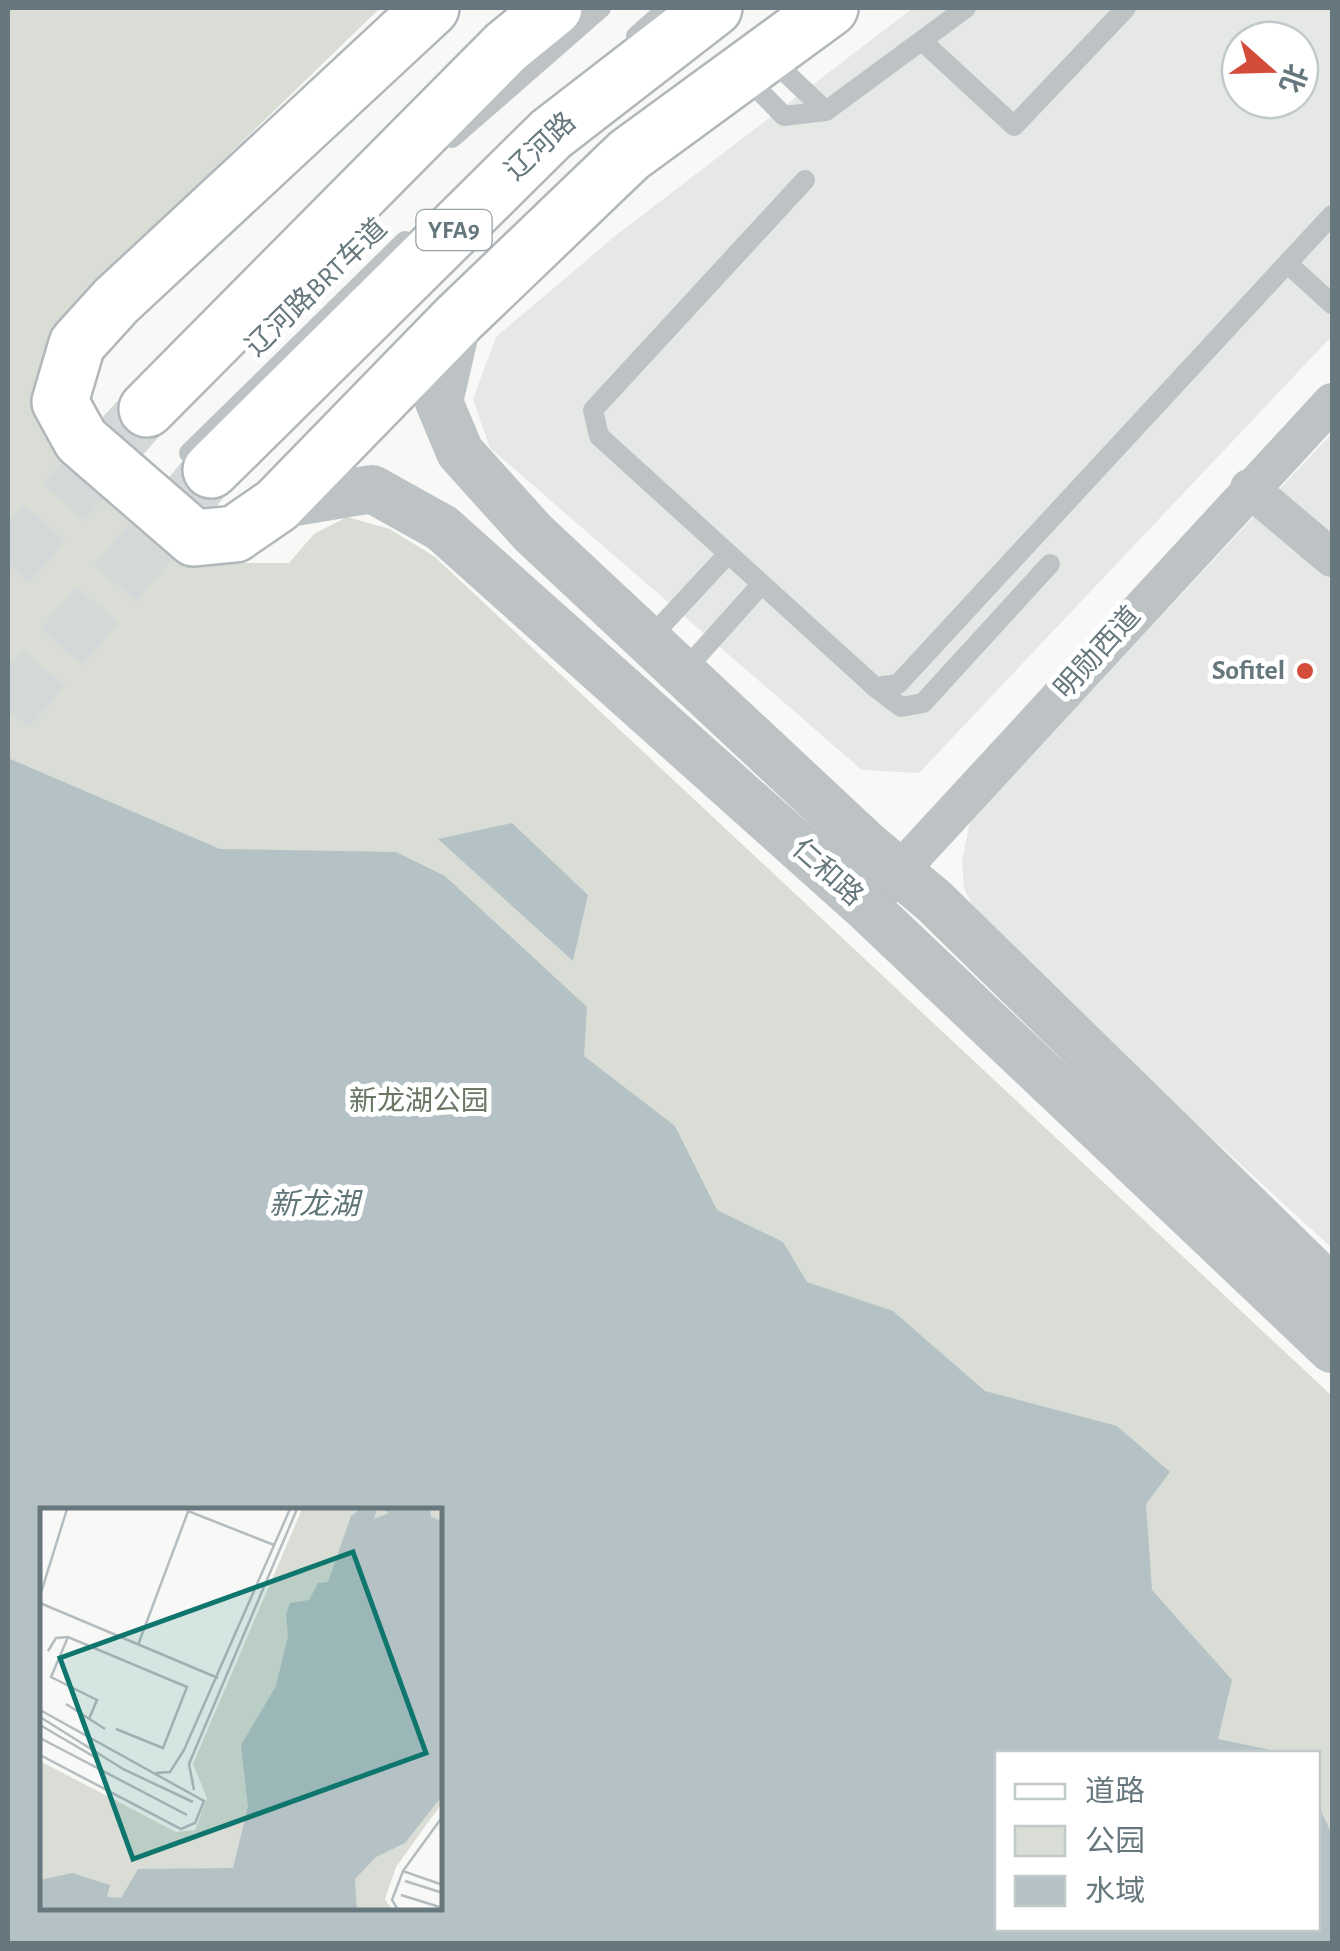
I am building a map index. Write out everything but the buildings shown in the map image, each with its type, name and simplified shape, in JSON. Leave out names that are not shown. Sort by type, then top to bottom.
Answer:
[{"type":"main road","points":[[431,8],[116,300],[77,344],[60,402],[81,440],[194,538],[235,534],[277,506],[458,320],[629,156],[830,8]]},
{"type":"main road","points":[[147,410],[506,46],[554,8]]},
{"type":"main road","name":"辽河路","points":[[200,462],[551,134],[714,8]]},
{"type":"street","name":"仁和路","points":[[458,320],[439,402],[460,452],[533,533],[898,873],[934,901],[1332,1290]]},
{"type":"street","name":"明勋西道","points":[[866,907],[1332,402]]},
{"type":"street","points":[[1249,488],[1332,558]]},
{"type":"street","name":"仁和路","points":[[277,506],[372,489],[442,528],[866,907],[1332,1348]]},
{"type":"lane","points":[[436,152],[602,8]]},
{"type":"lane","points":[[624,46],[668,8]]},
{"type":"lane","points":[[754,63],[784,116],[826,112],[966,8]]},
{"type":"lane","points":[[922,40],[1014,126],[1126,8]]},
{"type":"lane","points":[[754,63],[826,112]]},
{"type":"lane","points":[[466,188],[596,72]]},
{"type":"lane","name":"辽河路BRT车道","points":[[338,248],[406,178]]},
{"type":"lane","points":[[804,180],[593,410],[599,436],[760,586],[900,707],[924,703],[1050,564]]},
{"type":"lane","points":[[875,686],[898,684],[1288,264],[1329,225]]},
{"type":"lane","name":"辽河路BRT车道","points":[[200,462],[422,226]]},
{"type":"lane","points":[[1288,264],[1332,304]]},
{"type":"lane","points":[[648,640],[727,554]]},
{"type":"lane","points":[[683,672],[760,586]]},
{"type":"shaded area","points":[[913,8],[1332,8],[1332,336],[919,773],[862,770],[490,448],[473,399],[496,337],[615,236]]},
{"type":"shaded area","points":[[1332,433],[1332,1248],[983,928],[964,888],[962,861],[970,821]]},
{"type":"green space","name":"新龙湖","points":[[8,8],[380,8],[71,308],[42,363],[41,424],[201,563],[289,563],[314,534],[347,517],[390,529],[435,557],[1332,1396],[1332,1943],[8,1944]]},
{"type":"water","name":"新龙湖","points":[[8,758],[220,849],[396,852],[445,876],[587,1007],[584,1056],[675,1126],[717,1210],[783,1242],[807,1282],[893,1311],[985,1391],[1117,1426],[1170,1472],[1146,1504],[1152,1590],[1232,1680],[1218,1739],[1275,1751],[995,1751],[995,1931],[1320,1931],[1320,1809],[1332,1834],[1332,1943],[8,1943]]},
{"type":"water","points":[[512,823],[588,895],[573,961],[438,839]]},
{"type":"tunnel","points":[[8,564],[147,409]]},
{"type":"tunnel","points":[[8,710],[211,470]]},
{"type":"place","name":"Sofitel","points":[[1305,671]]},
{"type":"park label","name":"新龙湖公园","points":[[419,1102]]}]
